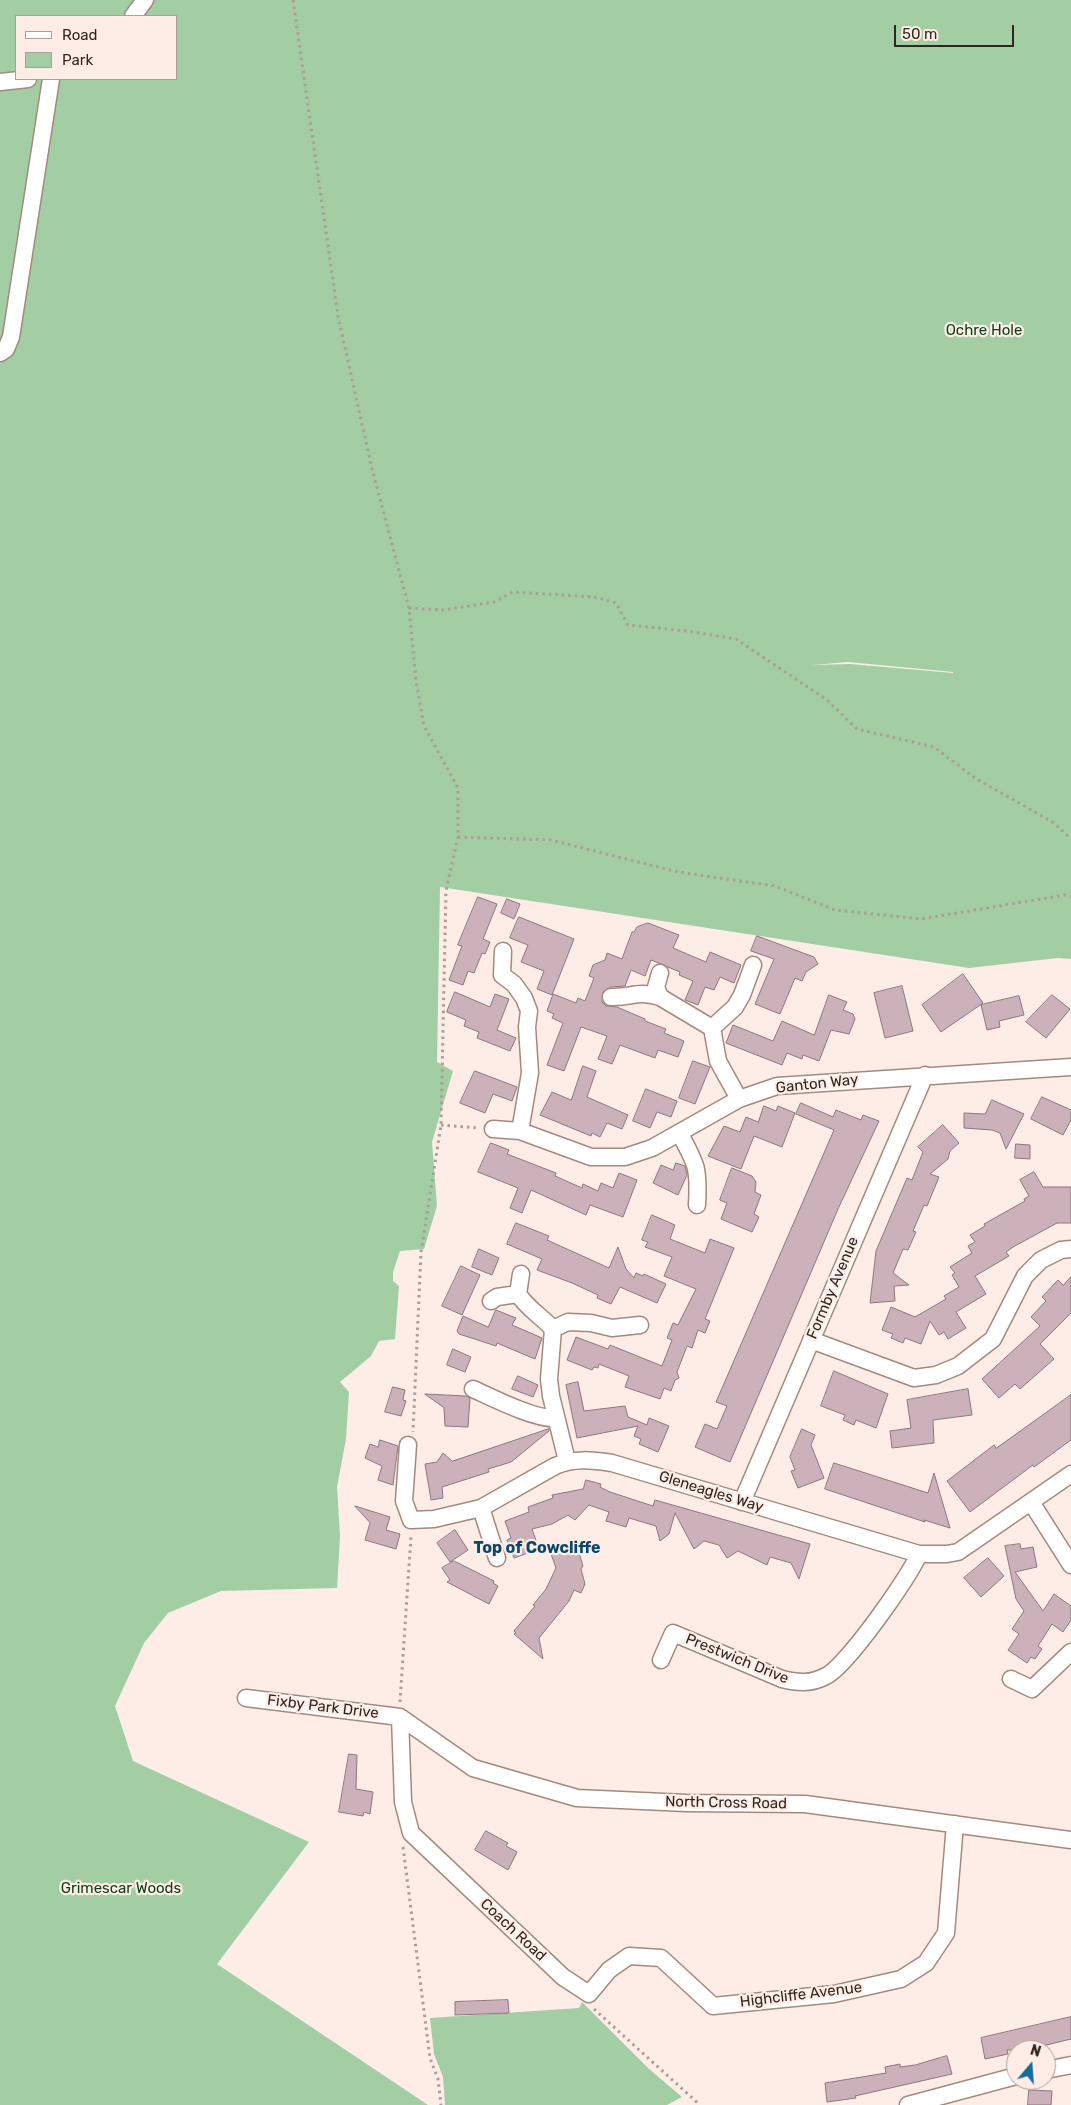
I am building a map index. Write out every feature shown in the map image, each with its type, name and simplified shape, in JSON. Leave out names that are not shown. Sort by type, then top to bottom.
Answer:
[{"type":"street","points":[[134,15],[144,0]]},
{"type":"street","points":[[0,82],[19,80]]},
{"type":"street","points":[[0,353],[6,349],[11,337],[51,80]]},
{"type":"street","points":[[503,952],[495,978],[514,984],[524,998],[529,1011],[527,1027],[530,1073],[520,1132]]},
{"type":"street","points":[[712,1028],[735,1007],[742,995],[753,965]]},
{"type":"street","points":[[660,973],[656,987],[660,997]]},
{"type":"street","points":[[610,997],[622,998],[635,993],[646,992],[660,997],[712,1028],[718,1061],[739,1099]]},
{"type":"street","name":"Ganton Way","points":[[493,1129],[520,1132],[591,1157],[608,1158],[639,1154],[680,1134],[739,1099],[777,1086],[1071,1067]]},
{"type":"street","name":"Formby Avenue","points":[[742,1502],[925,1075]]},
{"type":"street","points":[[680,1134],[695,1162],[699,1177],[697,1205]]},
{"type":"street","points":[[811,1340],[914,1378],[936,1375],[958,1366],[993,1339],[1025,1276],[1041,1260],[1062,1250],[1071,1249]]},
{"type":"street","points":[[521,1274],[518,1294],[553,1329],[549,1379],[556,1418],[567,1461]]},
{"type":"street","points":[[491,1301],[497,1297],[518,1294]]},
{"type":"street","points":[[553,1329],[568,1322],[592,1323],[612,1328],[640,1325]]},
{"type":"street","points":[[473,1389],[536,1415],[548,1419],[556,1418]]},
{"type":"street","points":[[408,1446],[404,1501],[411,1520]]},
{"type":"street","name":"Gleneagles Way","points":[[411,1520],[434,1519],[481,1508],[567,1461],[591,1460],[612,1463],[919,1554],[947,1554],[958,1552],[1071,1474]]},
{"type":"street","points":[[1031,1502],[1071,1566]]},
{"type":"street","points":[[481,1508],[497,1558]]},
{"type":"street","name":"Prestwich Drive","points":[[661,1660],[673,1633],[788,1681],[809,1683],[826,1677],[843,1663],[908,1576],[919,1554]]},
{"type":"street","points":[[1011,1679],[1032,1689],[1071,1652]]},
{"type":"street","name":"Fixby Park Drive","points":[[246,1698],[400,1717]]},
{"type":"street","points":[[400,1717],[403,1802],[411,1833]]},
{"type":"street","name":"North Cross Road","points":[[400,1717],[473,1768],[577,1798],[686,1803],[805,1804],[1071,1840]]},
{"type":"street","name":"Highcliffe Avenue","points":[[589,1994],[609,1970],[629,1956],[660,1958],[713,2006],[834,1994],[901,1979],[926,1963],[946,1933],[955,1824]]},
{"type":"street","name":"Coach Road","points":[[411,1833],[562,1976],[589,1994]]},
{"type":"street","points":[[1056,2068],[1071,2065]]},
{"type":"street","points":[[908,2105],[1006,2079]]},
{"type":"path","points":[[293,0],[338,316],[372,469],[409,608],[416,681],[424,726],[458,788],[458,838],[446,890],[441,1124],[422,1252],[413,1442],[408,1446]]},
{"type":"path","points":[[409,608],[442,610],[494,602],[513,592],[594,597],[616,603],[628,625],[686,631],[736,639],[827,700],[857,729],[934,747],[975,778],[1054,823],[1071,839]]},
{"type":"path","points":[[458,838],[551,840],[678,872],[775,886],[835,910],[921,919],[1065,895],[1071,897]]},
{"type":"path","points":[[441,1124],[493,1129]]},
{"type":"path","points":[[400,1717],[411,1520]]},
{"type":"path","points":[[411,1833],[402,1848],[430,2058],[438,2079],[442,2105]]},
{"type":"path","points":[[589,1994],[594,2009],[700,2105]]},
{"type":"green space","points":[[0,0],[1071,0],[1071,959],[1058,958],[969,968],[440,887],[437,1062],[453,1071],[432,1142],[437,1206],[424,1249],[400,1251],[393,1272],[393,1281],[399,1286],[395,1339],[379,1341],[371,1356],[340,1382],[349,1392],[346,1439],[337,1487],[340,1536],[337,1588],[221,1591],[168,1613],[144,1643],[115,1706],[133,1761],[309,1842],[217,1964],[428,2105],[0,2105]],"holes":[[[848,662],[953,672],[850,664],[812,665]]]},
{"type":"green space","points":[[582,2002],[648,2068],[682,2097],[667,2105],[445,2105],[443,2077],[434,2054],[430,2018],[579,2008]]},
{"type":"building","points":[[478,897],[497,904],[483,939],[490,942],[485,954],[482,953],[474,973],[468,971],[463,985],[449,980],[462,946],[458,945]]},
{"type":"building","points":[[507,899],[520,904],[514,919],[501,913]]},
{"type":"building","points":[[519,917],[574,939],[552,995],[537,989],[544,971],[521,962],[528,945],[510,938]]},
{"type":"building","points":[[648,923],[679,935],[673,948],[706,962],[710,952],[741,965],[734,983],[720,977],[714,990],[705,987],[698,1005],[685,1000],[693,981],[679,975],[680,972],[651,960],[645,976],[631,970],[625,986],[611,987],[603,992],[602,1002],[606,1006],[617,1007],[645,1019],[645,1021],[666,1029],[664,1033],[684,1041],[678,1057],[658,1050],[655,1058],[620,1045],[612,1064],[598,1059],[607,1036],[581,1027],[564,1071],[547,1065],[563,1023],[552,1018],[554,1014],[547,1011],[553,994],[576,1003],[578,998],[585,1001],[594,978],[589,976],[593,965],[605,960],[607,953],[622,959],[632,932],[637,927]]},
{"type":"building","points":[[757,936],[814,957],[818,964],[806,972],[802,981],[795,978],[780,1014],[755,1004],[774,959],[751,951]]},
{"type":"building","points":[[963,974],[983,1003],[941,1032],[922,1005]]},
{"type":"building","points":[[902,986],[913,1031],[885,1038],[874,993]]},
{"type":"building","points":[[455,992],[490,1007],[495,994],[509,999],[497,1030],[516,1038],[510,1051],[477,1038],[479,1032],[464,1026],[466,1020],[447,1012]]},
{"type":"building","points":[[829,995],[847,1002],[843,1010],[853,1014],[855,1019],[849,1034],[831,1030],[819,1061],[803,1055],[802,1059],[787,1053],[782,1065],[726,1043],[733,1025],[773,1041],[782,1021],[814,1035]]},
{"type":"building","points":[[1052,995],[1070,1009],[1046,1038],[1026,1022]]},
{"type":"building","points":[[1019,996],[1024,1015],[999,1021],[1000,1027],[987,1030],[981,1005]]},
{"type":"building","points":[[693,1061],[710,1067],[695,1104],[679,1098]]},
{"type":"building","points":[[583,1066],[596,1071],[587,1097],[628,1115],[622,1129],[607,1123],[600,1137],[592,1133],[591,1136],[540,1115],[552,1092],[571,1100]]},
{"type":"building","points":[[475,1071],[517,1087],[512,1101],[493,1094],[485,1113],[460,1103]]},
{"type":"building","points":[[646,1089],[677,1101],[671,1117],[657,1112],[650,1128],[633,1121]]},
{"type":"building","points":[[1042,1097],[1071,1110],[1071,1120],[1063,1135],[1031,1119]]},
{"type":"building","points":[[992,1100],[1024,1114],[1006,1149],[1000,1133],[992,1130],[964,1128],[964,1113],[985,1114]]},
{"type":"building","points":[[801,1103],[833,1117],[836,1110],[861,1120],[863,1115],[879,1121],[838,1209],[730,1462],[695,1447],[705,1424],[717,1429],[727,1406],[716,1402],[834,1130],[796,1114]]},
{"type":"building","points":[[764,1106],[776,1111],[778,1106],[795,1113],[782,1147],[754,1136],[741,1169],[708,1156],[724,1126],[740,1132],[746,1117],[758,1122]]},
{"type":"building","points":[[943,1125],[959,1143],[950,1151],[948,1159],[930,1174],[939,1177],[927,1206],[924,1205],[913,1231],[916,1232],[908,1250],[903,1249],[893,1273],[909,1285],[894,1286],[895,1301],[870,1303],[876,1251],[907,1178],[912,1180],[923,1152],[918,1147]]},
{"type":"building","points":[[491,1143],[509,1150],[507,1154],[556,1173],[555,1176],[582,1188],[583,1184],[598,1191],[601,1183],[613,1188],[619,1173],[637,1180],[623,1217],[590,1205],[586,1215],[531,1190],[522,1213],[510,1208],[518,1188],[478,1172]]},
{"type":"building","points":[[1016,1144],[1030,1145],[1030,1159],[1015,1158]]},
{"type":"building","points":[[676,1163],[685,1166],[687,1175],[678,1195],[653,1183],[661,1165],[673,1170]]},
{"type":"building","points":[[732,1168],[752,1176],[756,1182],[755,1192],[761,1195],[754,1214],[759,1217],[752,1232],[721,1219],[727,1203],[720,1200]]},
{"type":"building","points":[[1034,1172],[1043,1187],[1071,1187],[1071,1223],[1057,1223],[1013,1247],[1006,1252],[1009,1256],[975,1276],[986,1294],[956,1312],[966,1328],[948,1339],[944,1332],[939,1335],[930,1321],[921,1344],[905,1338],[903,1343],[891,1338],[893,1334],[882,1330],[891,1307],[915,1317],[946,1299],[944,1296],[959,1287],[952,1275],[955,1273],[950,1267],[972,1253],[968,1246],[975,1242],[970,1235],[985,1226],[984,1224],[1025,1201],[1024,1199],[1029,1196],[1020,1180]]},
{"type":"building","points":[[652,1215],[675,1225],[670,1239],[705,1253],[710,1239],[734,1248],[705,1319],[710,1321],[705,1333],[698,1330],[692,1348],[687,1346],[677,1372],[679,1378],[675,1380],[671,1391],[664,1388],[660,1399],[625,1387],[629,1376],[599,1364],[598,1368],[594,1367],[592,1370],[567,1360],[576,1337],[608,1349],[610,1345],[662,1366],[672,1340],[667,1338],[673,1323],[678,1325],[696,1289],[664,1276],[672,1257],[645,1247],[648,1242],[642,1240]]},
{"type":"building","points":[[516,1223],[549,1236],[547,1240],[609,1268],[618,1247],[626,1269],[634,1278],[636,1273],[643,1276],[644,1274],[666,1284],[657,1303],[620,1287],[611,1304],[597,1298],[598,1295],[572,1283],[537,1270],[542,1259],[507,1244]]},
{"type":"building","points":[[479,1249],[499,1258],[492,1275],[472,1267]]},
{"type":"building","points":[[461,1266],[480,1275],[462,1315],[442,1306]]},
{"type":"building","points":[[1071,1277],[1071,1313],[1040,1344],[1054,1359],[1020,1389],[1015,1384],[999,1398],[982,1379],[1040,1326],[1031,1317],[1046,1301],[1042,1297],[1058,1280],[1063,1285]]},
{"type":"building","points":[[496,1310],[516,1318],[512,1325],[542,1338],[535,1359],[497,1343],[496,1346],[459,1334],[457,1331],[463,1316],[488,1327]]},
{"type":"building","points":[[453,1349],[471,1357],[465,1372],[447,1365]]},
{"type":"building","points":[[834,1371],[888,1394],[876,1428],[856,1420],[854,1425],[843,1420],[845,1415],[821,1406]]},
{"type":"building","points":[[518,1376],[538,1385],[533,1397],[512,1389]]},
{"type":"building","points":[[578,1382],[584,1411],[625,1406],[628,1417],[647,1425],[649,1418],[669,1426],[658,1452],[639,1444],[641,1439],[634,1436],[638,1426],[577,1438],[566,1385]]},
{"type":"building","points":[[393,1387],[405,1390],[403,1400],[406,1401],[401,1416],[385,1412]]},
{"type":"building","points":[[968,1389],[972,1415],[933,1420],[934,1443],[892,1448],[890,1431],[911,1428],[907,1400]]},
{"type":"building","points":[[425,1394],[466,1396],[470,1398],[468,1427],[445,1426],[444,1408]]},
{"type":"building","points":[[1071,1395],[1071,1440],[1034,1467],[1033,1465],[970,1512],[947,1481],[994,1445],[996,1448]]},
{"type":"building","points":[[549,1429],[549,1431],[511,1462],[488,1469],[489,1472],[442,1487],[443,1498],[431,1500],[425,1464],[437,1462],[443,1453],[452,1461]]},
{"type":"building","points":[[802,1429],[815,1435],[811,1445],[824,1478],[798,1488],[791,1471],[795,1470],[790,1457]]},
{"type":"building","points":[[380,1440],[398,1446],[393,1485],[378,1480],[382,1466],[365,1458],[370,1444],[378,1447]]},
{"type":"building","points":[[834,1463],[928,1493],[934,1473],[950,1528],[924,1520],[925,1522],[825,1489]]},
{"type":"building","points":[[586,1480],[601,1484],[600,1487],[610,1492],[653,1506],[655,1500],[810,1544],[799,1579],[791,1563],[770,1557],[767,1565],[738,1551],[727,1558],[719,1545],[704,1541],[694,1549],[675,1513],[669,1534],[660,1541],[656,1526],[629,1518],[626,1527],[606,1521],[609,1512],[589,1505],[575,1520],[568,1515],[552,1524],[532,1529],[539,1549],[514,1558],[507,1540],[511,1538],[505,1521],[529,1512],[528,1507],[553,1498],[552,1495],[583,1489]]},
{"type":"building","points":[[355,1506],[390,1517],[386,1530],[400,1534],[396,1549],[365,1540],[370,1523]]},
{"type":"building","points":[[455,1530],[468,1550],[450,1562],[437,1543]]},
{"type":"building","points":[[1020,1544],[1021,1549],[1033,1547],[1037,1567],[1015,1572],[1043,1611],[1054,1594],[1071,1606],[1071,1620],[1063,1632],[1052,1624],[1038,1646],[1042,1649],[1035,1659],[1031,1657],[1027,1663],[1008,1650],[1019,1634],[1012,1629],[1024,1611],[1016,1599],[1005,1546]]},
{"type":"building","points":[[577,1546],[583,1566],[581,1569],[585,1584],[581,1593],[574,1590],[569,1601],[539,1638],[543,1659],[514,1634],[516,1633],[514,1631],[535,1606],[533,1605],[546,1589],[556,1568],[551,1554]]},
{"type":"building","points":[[988,1558],[1004,1576],[981,1597],[964,1578]]},
{"type":"building","points":[[454,1561],[494,1581],[493,1583],[498,1586],[489,1604],[447,1582],[450,1580],[442,1568]]},
{"type":"building","points":[[349,1754],[357,1755],[356,1789],[373,1792],[370,1814],[364,1812],[363,1816],[339,1812]]},
{"type":"building","points":[[486,1831],[508,1843],[506,1846],[517,1852],[508,1870],[475,1850]]},
{"type":"building","points":[[508,2000],[509,2013],[455,2015],[455,2002]]},
{"type":"building","points":[[1071,2017],[1071,2039],[1056,2043],[1056,2040],[1006,2040],[1006,2054],[985,2059],[981,2038]]},
{"type":"building","points":[[947,2056],[952,2074],[855,2096],[856,2098],[827,2102],[825,2083],[886,2073],[885,2067],[900,2064],[900,2067],[915,2065]]},
{"type":"building","points":[[1029,2090],[1052,2091],[1051,2105],[1028,2105]]},
{"type":"district","name":"Top of Cowcliffe","points":[[537,1548]]},
{"type":"park label","name":"Ochre Hole","points":[[984,331]]},
{"type":"park label","name":"Grimescar Woods","points":[[121,1889]]}]
